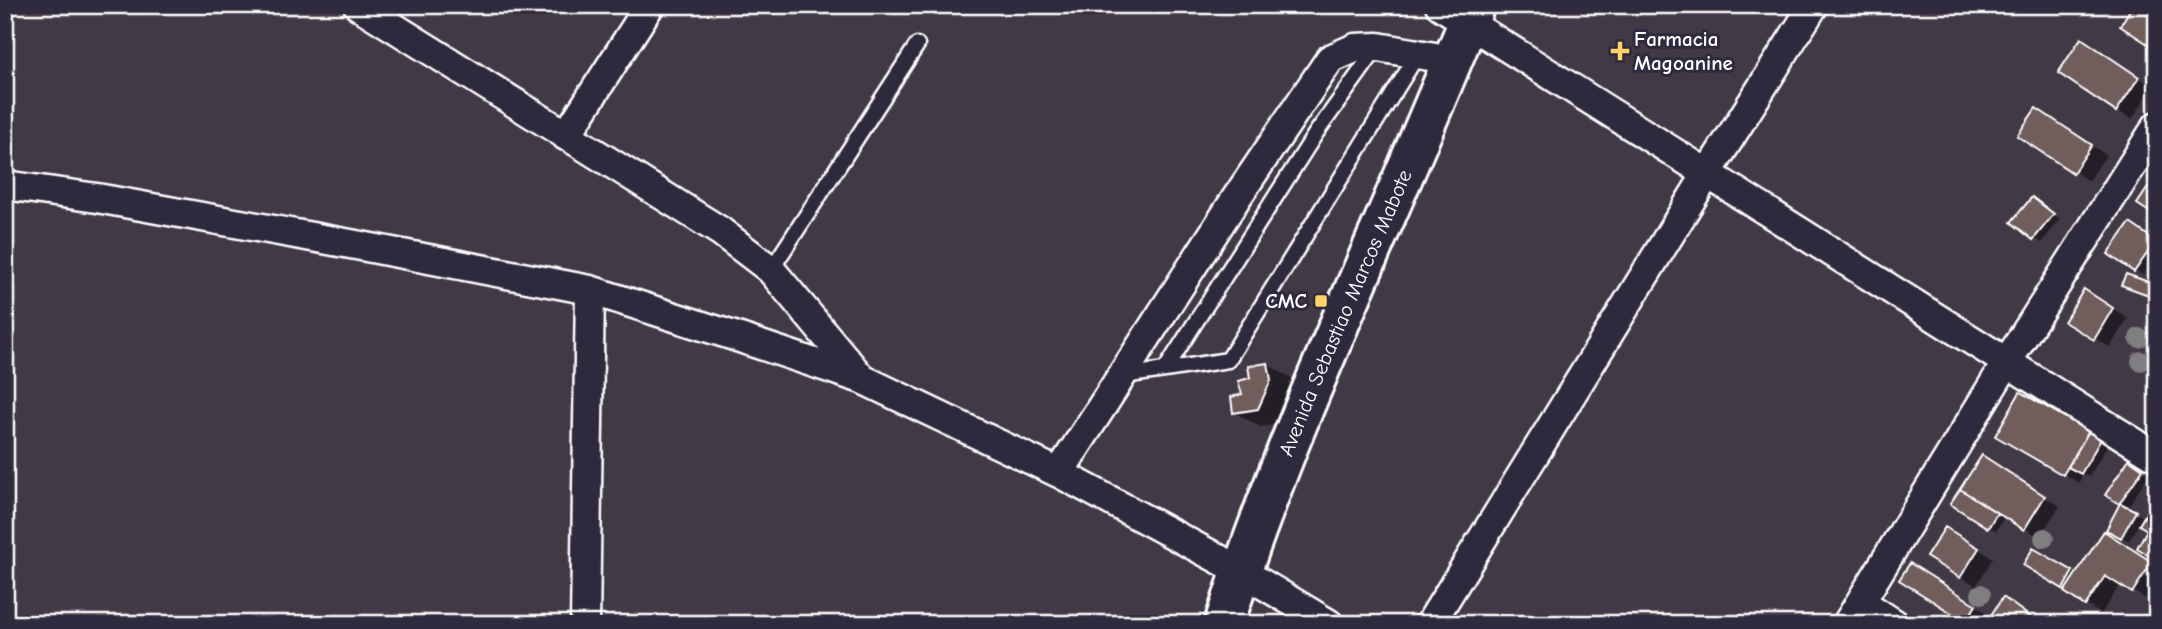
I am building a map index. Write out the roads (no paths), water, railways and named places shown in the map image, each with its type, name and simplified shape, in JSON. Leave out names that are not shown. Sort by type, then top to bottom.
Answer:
[{"type":"main road","name":"Avenida Sebastiao Marcos Mabote","points":[[1224,624],[1241,571],[1326,355],[1435,57],[1461,11]]},
{"type":"street","points":[[358,5],[720,230],[771,270],[862,379]]},
{"type":"street","points":[[566,136],[650,5]]},
{"type":"street","points":[[1430,624],[1814,5]]},
{"type":"street","points":[[1461,11],[1707,174],[2157,457]]},
{"type":"street","points":[[1059,473],[1331,59],[1355,48],[1378,47],[1435,57]]},
{"type":"street","points":[[1895,624],[1854,613],[2007,362],[2157,126]]},
{"type":"street","points":[[5,185],[97,198],[590,290],[862,379],[1059,473],[1241,571],[1329,624]]},
{"type":"street","points":[[585,624],[590,290]]},
{"type":"lane","points":[[771,270],[916,45]]},
{"type":"lane","points":[[1166,370],[1316,133],[1378,47]]},
{"type":"lane","points":[[1122,376],[1227,360],[1435,57]]},
{"type":"place","name":"Farmacia Magoanine","points":[[1620,51]]},
{"type":"place","name":"CMC","points":[[1321,301]]}]
